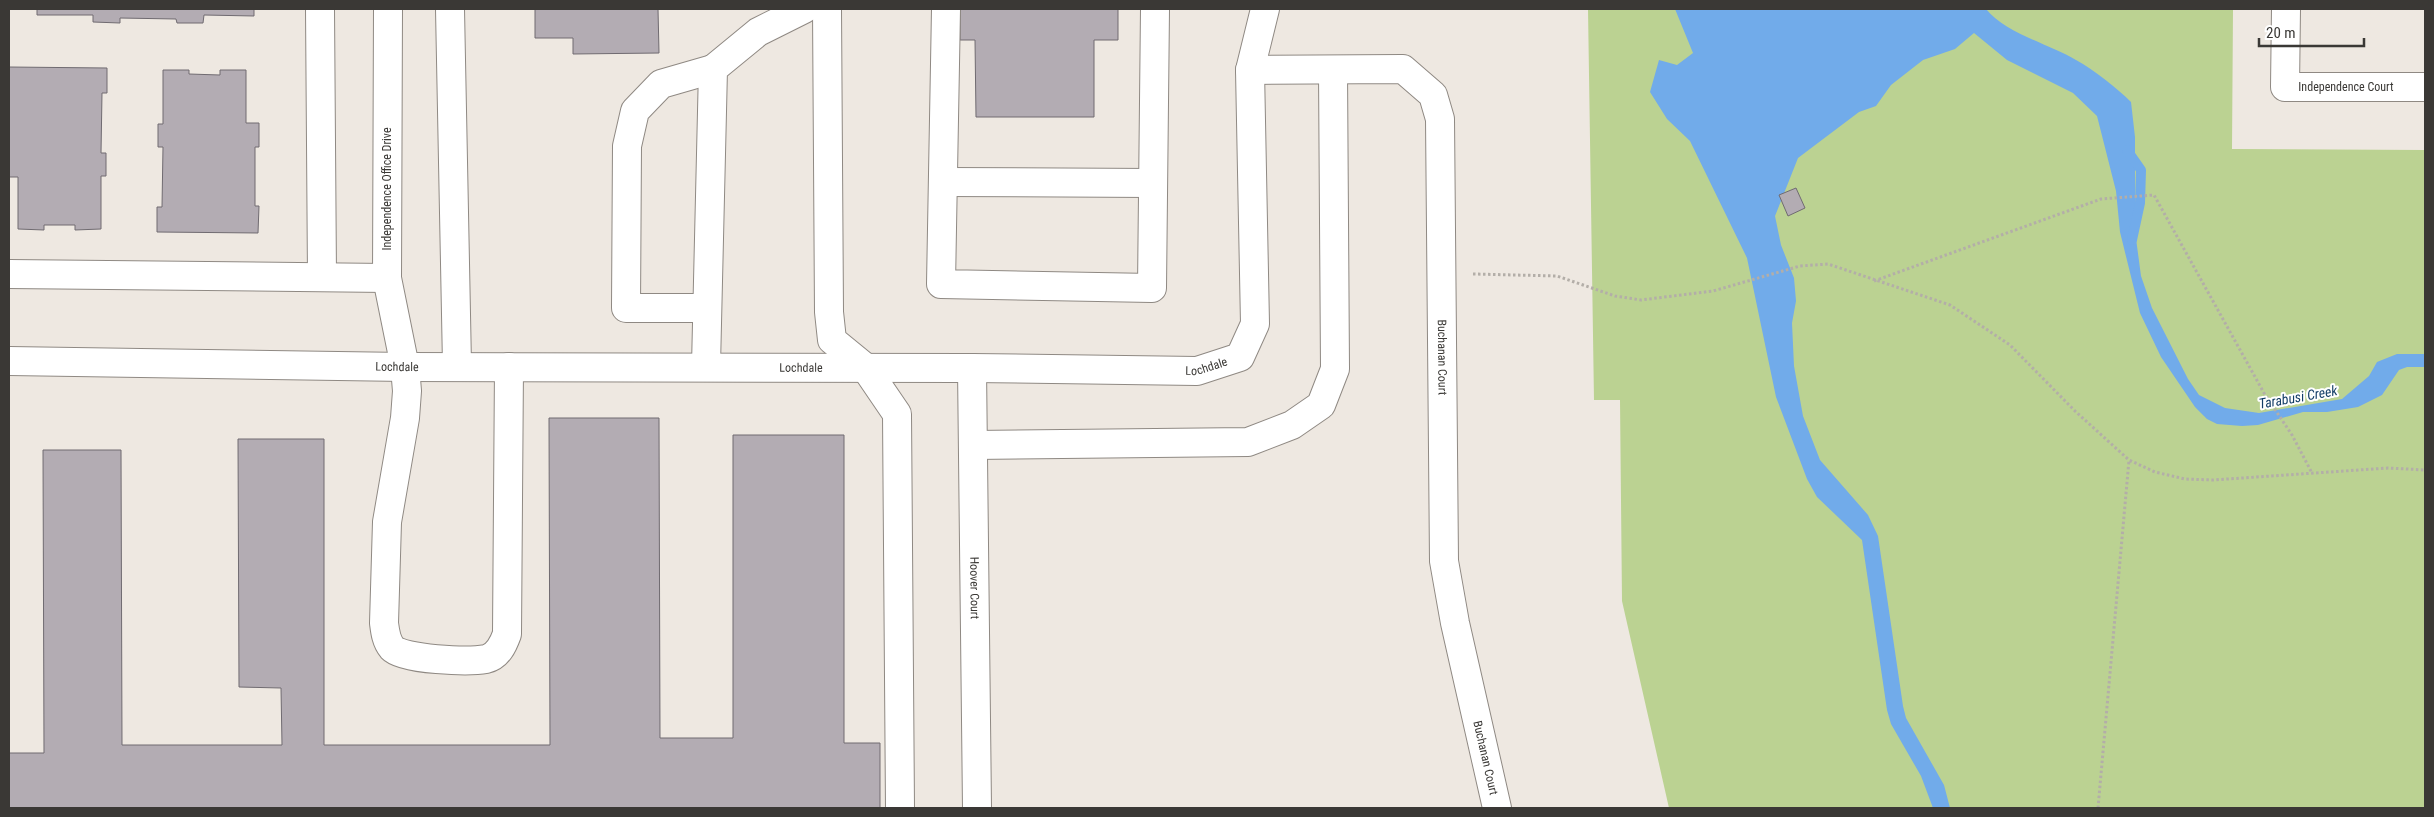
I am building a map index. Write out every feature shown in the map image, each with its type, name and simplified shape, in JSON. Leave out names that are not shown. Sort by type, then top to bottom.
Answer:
[{"type":"street","points":[[320,9],[322,277]]},
{"type":"street","name":"Independence Office Drive","points":[[388,9],[387,278],[405,367],[407,391],[406,418],[387,522],[384,622],[386,636],[391,647],[400,654],[434,659],[486,659],[503,646],[507,634],[509,367]]},
{"type":"street","points":[[450,9],[457,365]]},
{"type":"street","points":[[707,308],[626,308],[627,146],[635,111],[661,84],[713,69],[758,32],[804,9]]},
{"type":"street","points":[[827,9],[830,321],[832,340],[865,367],[897,414],[900,808]]},
{"type":"street","points":[[946,9],[941,284],[1152,288],[1155,9]]},
{"type":"street","name":"Lochdale","points":[[9,361],[405,367],[457,365],[509,367],[706,366],[1197,371],[1240,356],[1255,324],[1250,70],[1265,9]]},
{"type":"street","name":"Independence Court","points":[[2286,9],[2285,87],[2425,87]]},
{"type":"street","points":[[706,366],[713,69]]},
{"type":"street","name":"Buchanan Court","points":[[1250,70],[1403,69],[1433,95],[1440,119],[1444,560],[1455,623],[1496,808]]},
{"type":"street","points":[[973,445],[1248,442],[1292,425],[1321,405],[1336,369],[1332,70]]},
{"type":"street","points":[[943,182],[1153,184]]},
{"type":"street","points":[[9,274],[387,278]]},
{"type":"street","name":"Hoover Court","points":[[972,368],[977,808]]},
{"type":"path","points":[[1873,281],[2101,199],[2154,195],[2264,394],[2292,435],[2312,473]]},
{"type":"path","points":[[1440,273],[1557,276],[1615,296],[1641,300],[1713,291],[1800,266],[1828,264],[1873,281],[1950,305],[2010,345],[2129,460],[2155,472],[2185,479],[2388,468],[2425,470]]},
{"type":"path","points":[[2098,808],[2129,460]]},
{"type":"green space","points":[[1588,9],[2233,9],[2232,149],[2425,150],[2425,808],[1669,808],[1622,601],[1620,400],[1594,400]]},
{"type":"water","points":[[1675,9],[1986,9],[2004,25],[2065,54],[2098,74],[2131,102],[2135,137],[2135,231],[2141,276],[2152,308],[2188,379],[2199,395],[2225,408],[2259,413],[2342,399],[2369,376],[2377,362],[2397,354],[2425,354],[2425,367],[2407,367],[2399,370],[2382,395],[2358,407],[2327,412],[2303,412],[2258,425],[2217,424],[2207,419],[2195,407],[2161,357],[2140,313],[2120,232],[2116,191],[2097,116],[2073,93],[2007,60],[1974,33],[1955,49],[1923,60],[1891,85],[1876,106],[1859,112],[1798,158],[1775,216],[1781,245],[1794,278],[1796,301],[1792,323],[1794,366],[1803,416],[1820,460],[1868,515],[1878,536],[1906,718],[1944,785],[1950,808],[1933,808],[1921,776],[1891,724],[1887,710],[1862,540],[1817,497],[1807,479],[1776,397],[1747,258],[1690,141],[1667,119],[1650,92],[1659,60],[1677,65],[1693,53]]},
{"type":"building","points":[[37,9],[254,9],[254,16],[204,15],[203,23],[177,23],[176,19],[120,18],[120,23],[93,22],[93,15],[37,15]]},
{"type":"building","points":[[535,9],[658,9],[659,53],[573,54],[573,38],[535,38]]},
{"type":"building","points":[[960,9],[1118,9],[1118,40],[1094,40],[1094,117],[976,117],[975,40],[960,40]]},
{"type":"building","points":[[9,67],[107,68],[107,93],[102,93],[101,153],[106,153],[106,176],[101,176],[101,229],[75,230],[75,225],[44,225],[44,230],[18,229],[18,177],[9,177]]},
{"type":"building","points":[[163,70],[189,70],[189,74],[220,75],[220,70],[246,70],[246,123],[259,123],[259,147],[255,147],[255,206],[259,206],[258,233],[157,232],[157,207],[162,207],[163,147],[158,147],[158,124],[163,124]]},
{"type":"building","points":[[1796,188],[1805,208],[1788,216],[1779,195]]},
{"type":"building","points":[[549,418],[659,418],[660,738],[733,738],[733,435],[844,435],[844,743],[880,743],[880,808],[9,808],[9,753],[44,753],[43,450],[121,450],[122,745],[282,745],[281,688],[239,687],[238,439],[324,439],[324,745],[550,745]]},
{"type":"waterway","name":"Tarabusi Creek","points":[[2127,150],[2141,170],[2140,203],[2132,240]]}]
